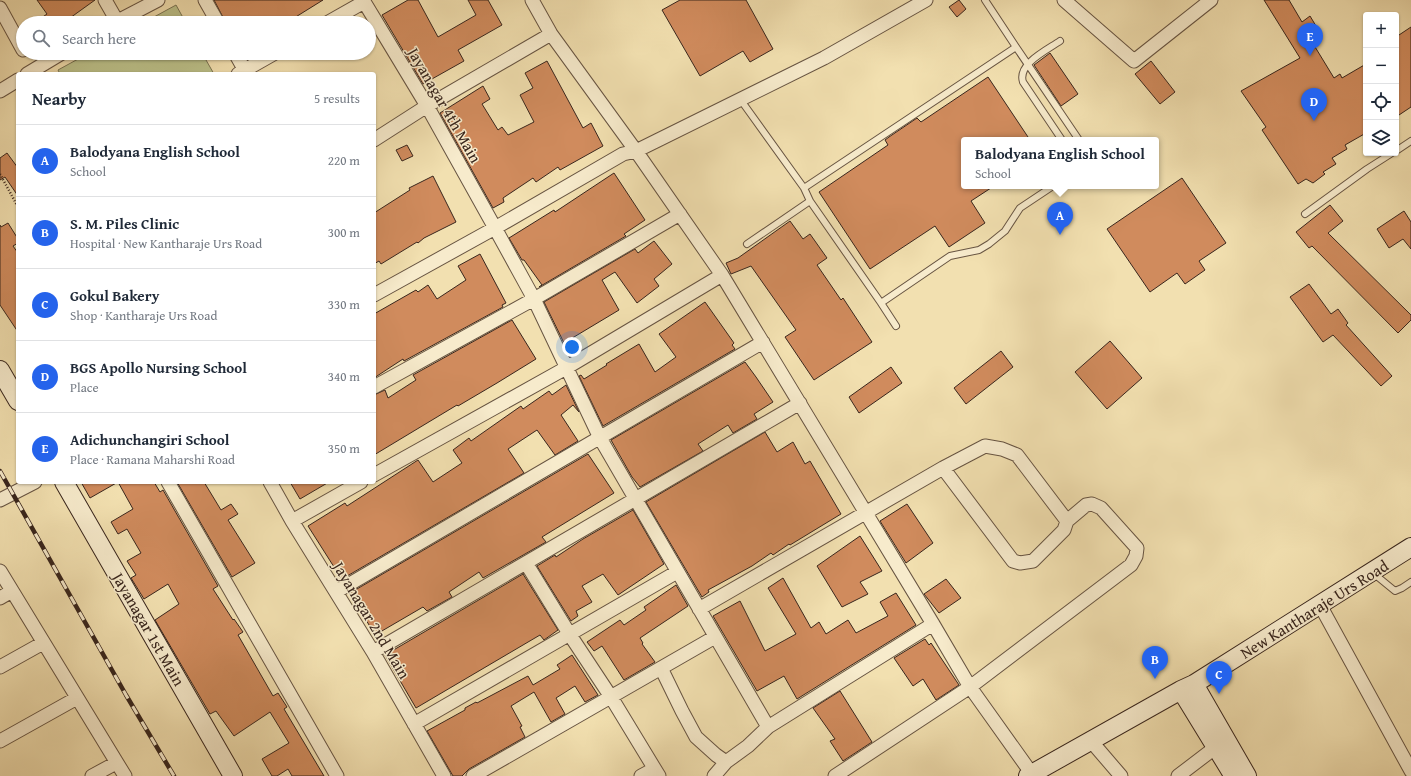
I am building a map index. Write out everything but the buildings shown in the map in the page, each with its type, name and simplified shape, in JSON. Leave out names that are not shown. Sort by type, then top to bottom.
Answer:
[{"type":"street","points":[[106,0],[113,16]]},
{"type":"street","points":[[127,16],[158,0]]},
{"type":"street","points":[[205,0],[214,16]]},
{"type":"street","points":[[532,0],[551,34],[636,151],[722,275],[970,687],[1030,775]]},
{"type":"street","points":[[376,294],[496,228],[623,154],[636,151],[824,58],[926,0]]},
{"type":"street","points":[[1064,0],[1134,61],[1211,0]]},
{"type":"street","points":[[339,16],[364,1]]},
{"type":"street","name":"Jayanagar 4th Main","points":[[364,1],[373,16]]},
{"type":"street","points":[[0,8],[16,37]]},
{"type":"street","name":"Jayanagar 4th Main","points":[[376,21],[427,106],[496,228],[534,299],[600,438],[768,727]]},
{"type":"street","points":[[376,139],[427,106],[551,34]]},
{"type":"street","points":[[28,60],[32,72],[51,60]]},
{"type":"street","points":[[238,60],[243,72]]},
{"type":"street","points":[[245,72],[263,60]]},
{"type":"street","points":[[0,91],[16,81]]},
{"type":"street","points":[[376,386],[534,299],[680,214]]},
{"type":"street","points":[[376,474],[566,368],[722,275]]},
{"type":"street","points":[[336,592],[763,342]]},
{"type":"street","points":[[0,370],[16,398]]},
{"type":"street","points":[[373,652],[800,403]]},
{"type":"street","points":[[699,609],[943,468],[985,446],[1002,449],[1018,455],[1067,520]]},
{"type":"street","points":[[836,776],[970,687],[1131,565],[1136,556],[1136,548],[1101,508],[1092,504],[1086,504],[1067,520],[1064,530],[1033,561],[1020,563],[1013,561],[943,468]]},
{"type":"street","points":[[0,500],[31,484]]},
{"type":"street","name":"Jayanagar 1st Main","points":[[65,484],[233,776]]},
{"type":"street","points":[[169,484],[337,776]]},
{"type":"street","name":"Jayanagar 2nd Main","points":[[271,484],[292,521],[373,652],[444,776]]},
{"type":"street","points":[[292,521],[358,484]]},
{"type":"street","name":"New Kantharaje Urs Road","points":[[1030,775],[1188,687],[1411,547]]},
{"type":"street","points":[[526,563],[657,772],[641,776]]},
{"type":"street","points":[[0,571],[124,776]]},
{"type":"street","points":[[414,724],[678,572]]},
{"type":"street","points":[[0,598],[12,590]]},
{"type":"street","points":[[1320,604],[1411,771]]},
{"type":"street","points":[[714,776],[726,762],[748,746],[768,727],[933,624]]},
{"type":"street","points":[[472,776],[715,637]]},
{"type":"street","points":[[0,667],[43,642]]},
{"type":"street","points":[[661,668],[696,737],[726,762]]},
{"type":"street","points":[[1188,687],[1216,747],[1233,776]]},
{"type":"street","points":[[1188,687],[1247,776]]},
{"type":"street","points":[[0,741],[77,698]]},
{"type":"street","points":[[1090,741],[1121,776]]},
{"type":"street","points":[[1178,776],[1216,747]]},
{"type":"street","points":[[92,776],[116,763]]},
{"type":"lane","points":[[985,0],[1077,137]]},
{"type":"lane","points":[[1060,41],[1028,63],[1022,75],[1023,82],[1060,137]]},
{"type":"lane","points":[[804,188],[1016,47]]},
{"type":"lane","points":[[740,99],[804,188],[810,201],[896,326]]},
{"type":"lane","points":[[1399,149],[1411,141]]},
{"type":"lane","points":[[1305,214],[1387,156]]},
{"type":"lane","points":[[880,303],[950,256],[979,250],[989,244],[1005,231],[1020,208],[1048,189]]},
{"type":"lane","points":[[747,244],[810,201]]},
{"type":"lane","points":[[1372,572],[1395,591],[1411,582]]},
{"type":"path","points":[[0,174],[16,203]]},
{"type":"green space","points":[[176,5],[182,16],[156,16]]},
{"type":"green space","points":[[76,60],[206,60],[213,72],[59,72],[58,70]]},
{"type":"railway","points":[[0,471],[126,695],[174,776]]},
{"type":"place","name":"Adichunchangiri School","points":[[1310,56]]},
{"type":"place","name":"BGS Apollo Nursing School","points":[[1314,121]]},
{"type":"place","name":"Balodyana English School","points":[[1060,235]]},
{"type":"place","name":"S. M. Piles Clinic","points":[[1155,679]]},
{"type":"place","name":"Gokul Bakery","points":[[1219,694]]}]
